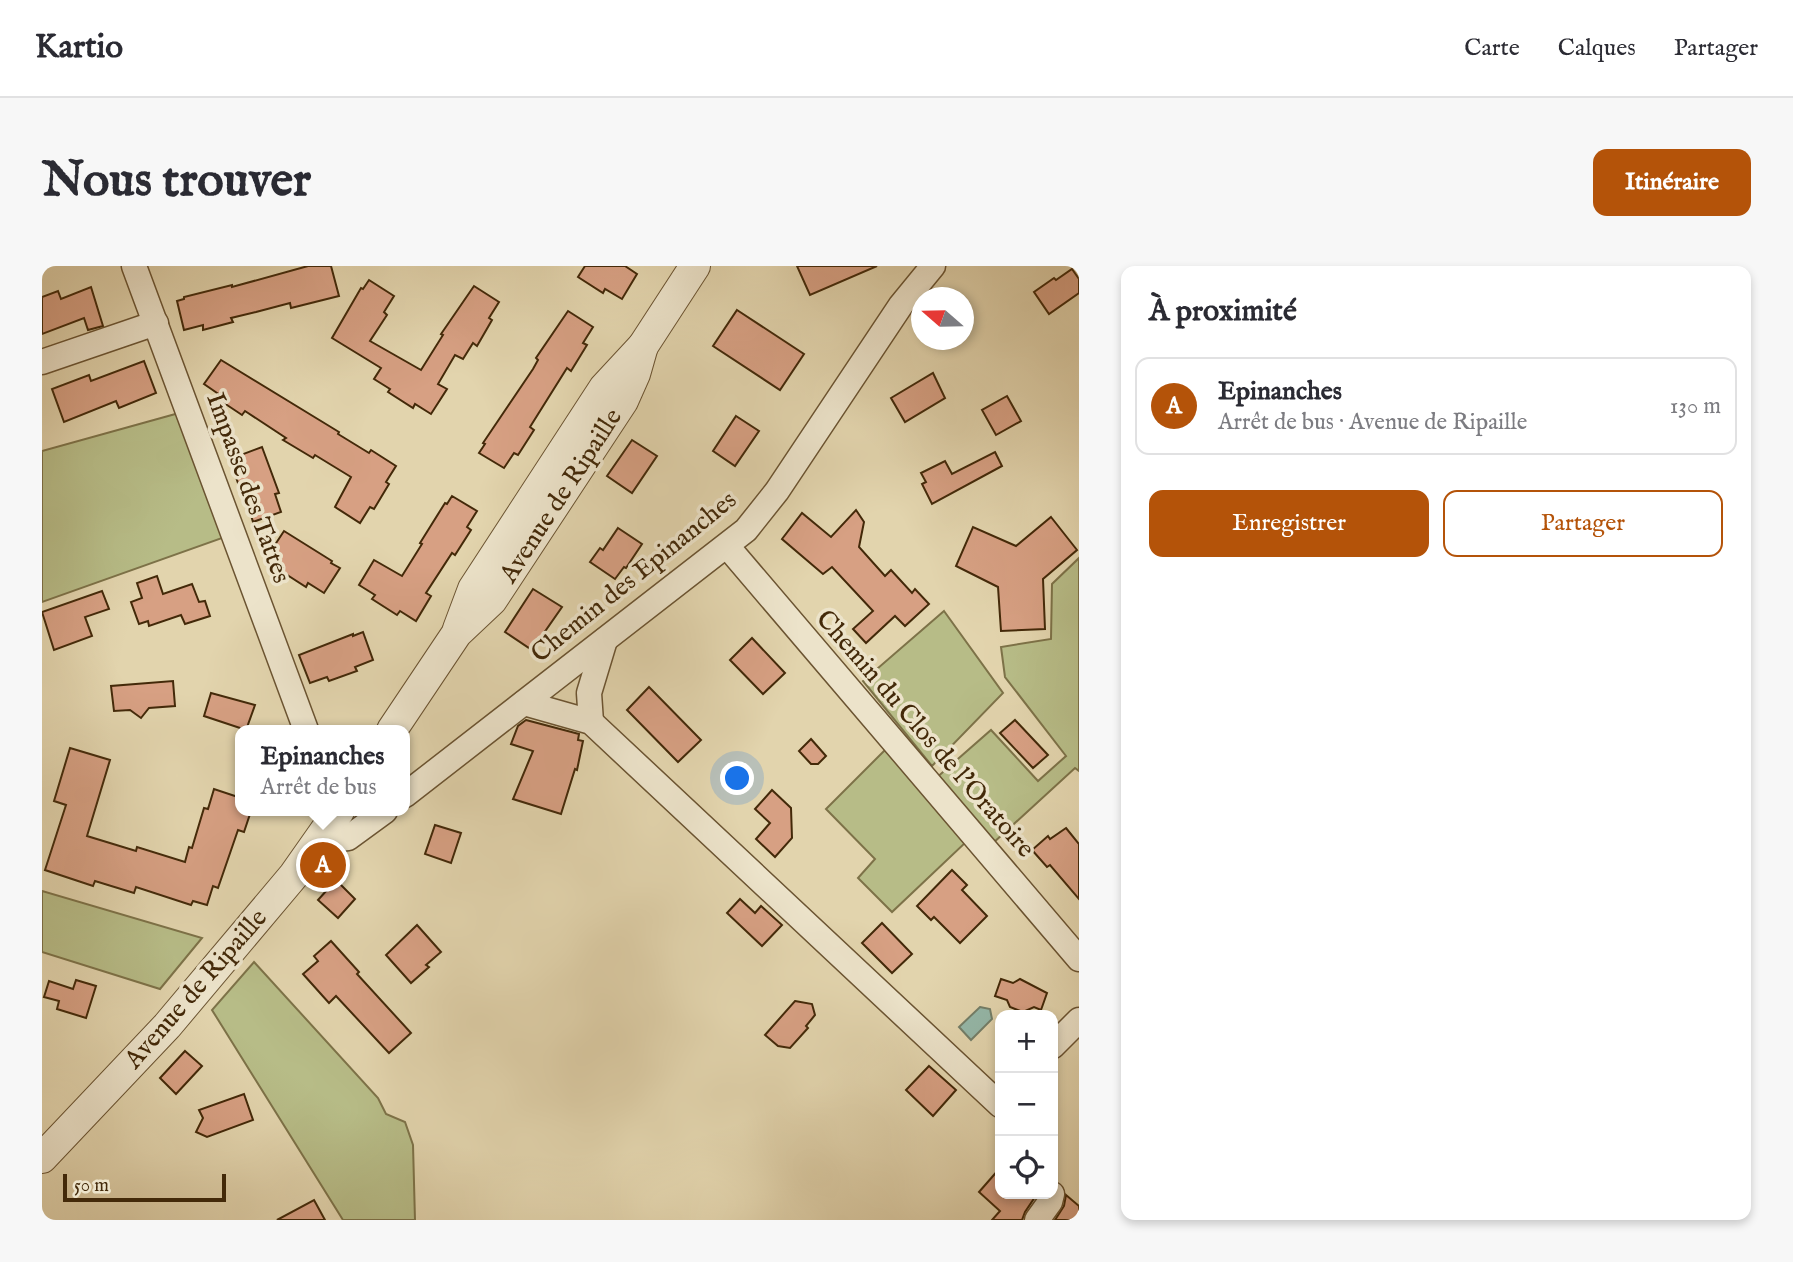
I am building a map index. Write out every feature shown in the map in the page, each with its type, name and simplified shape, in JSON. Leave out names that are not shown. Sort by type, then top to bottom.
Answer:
[{"type":"street","name":"Impasse des Tattes","points":[[134,266],[304,725]]},
{"type":"street","name":"Avenue de Ripaille","points":[[395,725],[457,633],[492,600],[534,516],[623,401],[630,388],[643,346],[695,266]]},
{"type":"street","name":"Chemin des Epinanches","points":[[410,791],[746,530],[777,491],[901,305],[933,266]]},
{"type":"street","points":[[42,362],[156,323]]},
{"type":"street","name":"Chemin du Clos de l'Oratoire","points":[[727,546],[1079,960]]},
{"type":"street","points":[[591,722],[589,693],[605,640]]},
{"type":"street","points":[[524,703],[591,722],[995,1097]]},
{"type":"street","points":[[332,820],[339,839],[348,838],[378,816]]},
{"type":"street","name":"Avenue de Ripaille","points":[[42,1158],[167,1026],[294,875],[332,820]]},
{"type":"street","points":[[1058,1041],[1079,1020]]},
{"type":"street","points":[[1037,1220],[1051,1199]]},
{"type":"green space","points":[[179,413],[225,537],[42,602],[42,451]]},
{"type":"green space","points":[[1079,558],[1079,771],[1075,768],[992,844],[935,779],[991,730],[1038,781],[1066,756],[1005,677],[1001,647],[1051,639],[1052,584]]},
{"type":"green space","points":[[944,611],[1003,693],[932,766],[863,681]]},
{"type":"green space","points":[[887,748],[966,842],[892,912],[858,878],[875,859],[826,809]]},
{"type":"green space","points":[[42,891],[202,938],[160,989],[42,952]]},
{"type":"green space","points":[[254,962],[378,1098],[386,1114],[405,1122],[413,1145],[415,1220],[343,1220],[212,1010]]},
{"type":"shaded area","points":[[980,1007],[990,1009],[992,1019],[971,1040],[959,1027]]},
{"type":"building","points":[[308,266],[331,266],[339,296],[291,308],[290,303],[231,318],[233,322],[203,330],[203,325],[184,330],[177,301],[184,297]]},
{"type":"building","points":[[585,266],[625,266],[637,274],[622,299],[605,289],[603,293],[578,277]]},
{"type":"building","points":[[797,266],[877,266],[810,295]]},
{"type":"building","points":[[1072,269],[1079,279],[1079,293],[1049,314],[1034,292]]},
{"type":"building","points":[[369,280],[394,296],[384,312],[387,315],[370,341],[421,370],[443,335],[441,334],[474,286],[499,302],[477,346],[473,343],[463,359],[455,355],[438,384],[447,389],[431,414],[415,404],[413,408],[388,392],[390,389],[374,379],[381,368],[332,338],[361,288],[363,289]]},
{"type":"building","points":[[91,287],[103,326],[88,330],[84,318],[42,334],[42,297],[58,291],[61,299]]},
{"type":"building","points":[[737,310],[804,354],[780,390],[713,346]]},
{"type":"building","points":[[568,311],[593,327],[583,343],[587,345],[571,371],[567,368],[530,427],[534,430],[518,455],[514,453],[504,468],[479,453],[485,444],[483,443]]},
{"type":"building","points":[[221,360],[369,453],[371,450],[396,466],[374,509],[370,507],[360,523],[335,507],[351,477],[315,455],[313,458],[283,440],[286,438],[245,411],[242,415],[218,399],[220,395],[204,384]]},
{"type":"building","points":[[144,361],[156,393],[119,408],[116,401],[64,422],[52,389],[89,375],[91,381]]},
{"type":"building","points":[[933,373],[945,398],[905,422],[891,398]]},
{"type":"building","points":[[1007,396],[1021,421],[996,435],[982,410]]},
{"type":"building","points":[[736,416],[759,431],[735,466],[713,451]]},
{"type":"building","points":[[632,440],[657,456],[632,493],[607,476]]},
{"type":"building","points":[[262,447],[279,493],[275,494],[281,512],[253,522],[230,459]]},
{"type":"building","points":[[995,452],[1002,466],[932,504],[922,484],[926,482],[921,473],[945,461],[952,474]]},
{"type":"building","points":[[452,496],[477,511],[467,527],[471,530],[426,593],[431,596],[416,621],[400,611],[397,615],[372,599],[375,595],[359,585],[374,560],[402,576],[445,503],[447,504]]},
{"type":"building","points":[[856,510],[864,522],[859,547],[885,576],[891,570],[912,593],[915,589],[929,604],[905,626],[895,616],[866,643],[853,629],[873,611],[832,567],[823,574],[782,539],[802,513],[831,537]]},
{"type":"building","points":[[1051,517],[1077,550],[1043,579],[1045,629],[1001,631],[998,587],[956,566],[973,527],[1016,546]]},
{"type":"building","points":[[618,528],[642,544],[615,579],[590,562],[600,548],[603,550]]},
{"type":"building","points":[[284,531],[340,568],[324,593],[308,583],[306,587],[281,571],[283,567],[267,557]]},
{"type":"building","points":[[157,576],[163,594],[192,584],[199,602],[205,601],[210,616],[185,624],[181,615],[149,626],[148,621],[139,624],[131,602],[142,598],[137,583]]},
{"type":"building","points":[[533,589],[562,607],[532,650],[505,632]]},
{"type":"building","points":[[102,591],[109,609],[85,617],[92,636],[54,650],[42,612]]},
{"type":"building","points":[[363,632],[373,660],[355,667],[357,671],[329,681],[327,677],[310,683],[299,655]]},
{"type":"building","points":[[752,638],[785,673],[763,694],[730,660]]},
{"type":"building","points":[[173,681],[175,706],[149,708],[141,718],[130,710],[114,711],[111,686]]},
{"type":"building","points":[[649,687],[701,740],[678,762],[627,710]]},
{"type":"building","points":[[211,693],[255,705],[248,725],[235,726],[204,716]]},
{"type":"building","points":[[526,720],[579,734],[578,740],[583,741],[577,770],[575,769],[561,814],[513,799],[533,751],[511,744],[518,726]]},
{"type":"building","points":[[1015,720],[1048,755],[1033,768],[1000,733]]},
{"type":"building","points":[[811,739],[826,756],[818,764],[811,764],[799,751]]},
{"type":"building","points":[[70,748],[110,760],[87,836],[136,851],[137,847],[185,862],[204,808],[208,809],[214,789],[235,796],[235,816],[249,816],[244,832],[238,830],[218,888],[213,886],[207,905],[193,901],[191,905],[136,887],[134,893],[95,881],[93,886],[45,870],[66,805],[54,801]]},
{"type":"building","points":[[772,790],[791,808],[792,838],[775,857],[756,839],[770,823],[755,809]]},
{"type":"building","points":[[435,825],[461,833],[451,863],[425,854]]},
{"type":"building","points":[[1066,828],[1079,844],[1079,899],[1050,865],[1047,867],[1032,850],[1048,836],[1050,839]]},
{"type":"building","points":[[952,870],[967,885],[962,890],[987,916],[960,943],[934,917],[931,920],[917,906]]},
{"type":"building","points":[[336,880],[355,899],[338,918],[318,900]]},
{"type":"building","points":[[740,899],[755,913],[761,906],[782,925],[762,946],[727,913]]},
{"type":"building","points":[[882,923],[912,954],[892,973],[862,943]]},
{"type":"building","points":[[417,925],[441,952],[411,983],[386,955]]},
{"type":"building","points":[[331,941],[411,1033],[389,1053],[336,996],[329,1003],[303,974],[318,961],[314,956]]},
{"type":"building","points":[[1001,979],[1013,983],[1020,979],[1047,993],[1041,1010],[1034,1007],[1018,1010],[1010,1007],[1007,1000],[995,996]]},
{"type":"building","points":[[76,980],[96,986],[86,1018],[57,1009],[59,1001],[44,997],[49,981],[73,989]]},
{"type":"building","points":[[795,1001],[812,1004],[815,1015],[806,1026],[808,1028],[790,1048],[778,1046],[765,1035]]},
{"type":"building","points":[[185,1051],[202,1066],[176,1094],[160,1078]]},
{"type":"building","points":[[929,1066],[956,1090],[933,1116],[906,1090]]},
{"type":"building","points":[[244,1094],[253,1120],[207,1137],[196,1132],[203,1118],[199,1110]]},
{"type":"building","points":[[995,1174],[995,1199],[1034,1199],[1022,1220],[992,1220],[1000,1211],[979,1192]]},
{"type":"building","points":[[1066,1195],[1079,1206],[1079,1220],[1055,1220],[1064,1206]]},
{"type":"building","points":[[314,1200],[325,1220],[277,1220]]},
{"type":"place","name":"Epinanches","points":[[323,865]]}]
